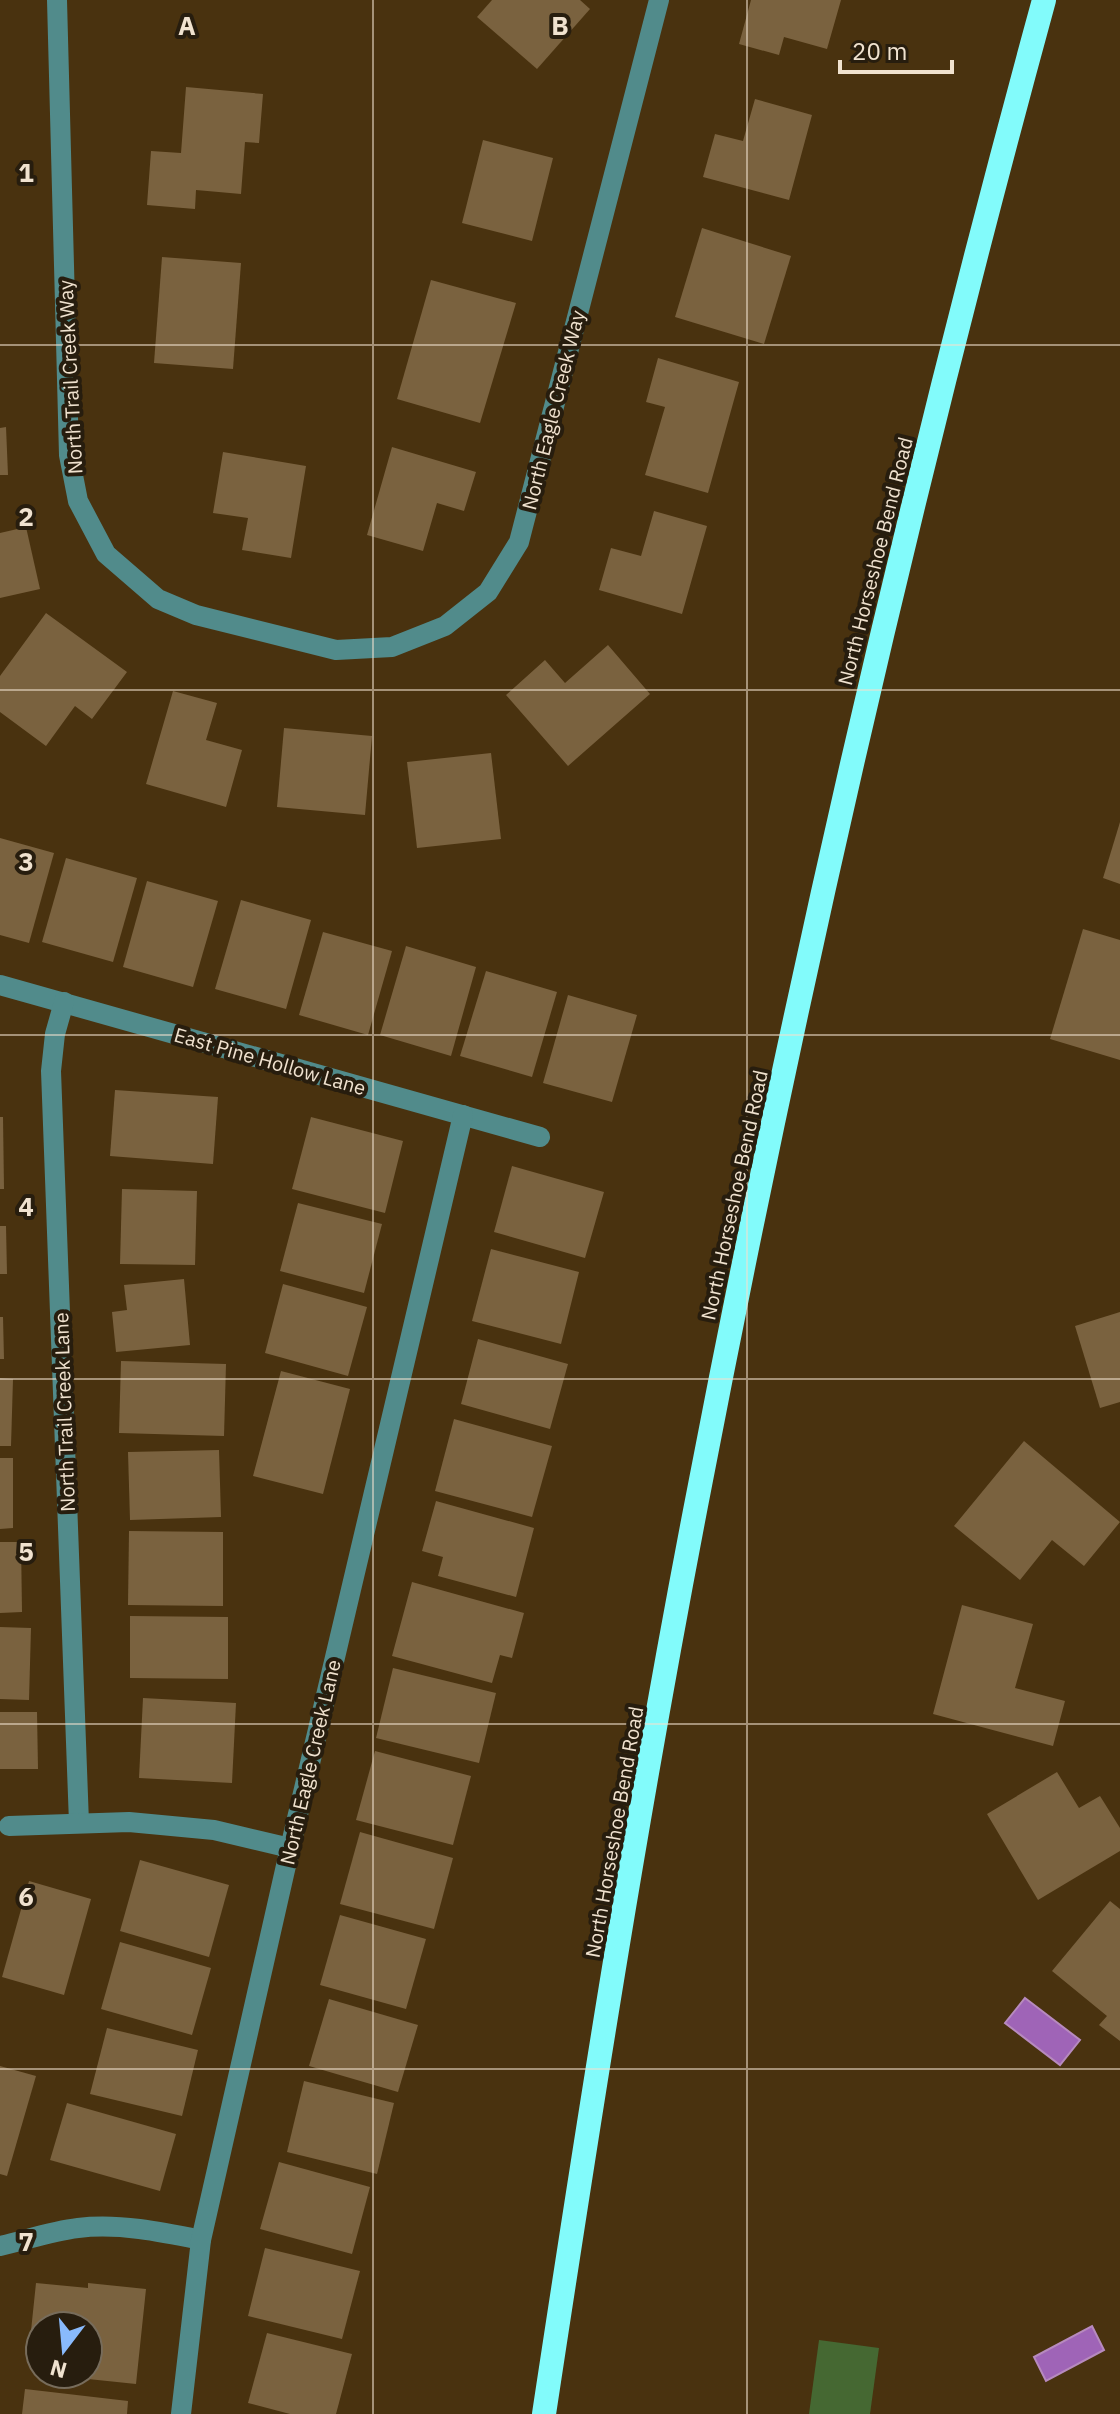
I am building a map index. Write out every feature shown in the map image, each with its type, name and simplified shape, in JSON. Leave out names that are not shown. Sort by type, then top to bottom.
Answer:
[{"type":"highway","name":"North Horseshoe Bend Road","points":[[544,2414],[641,1806],[699,1488],[765,1156],[837,825],[915,496],[1044,0]]},
{"type":"street","name":"North Trail Creek Way","points":[[57,0],[69,455],[78,501],[106,554],[158,599],[196,615],[277,637]]},
{"type":"street","name":"North Eagle Creek Way","points":[[277,637],[336,650],[392,647],[445,626],[488,592],[519,542],[659,0]]},
{"type":"street","name":"East Pine Hollow Lane","points":[[0,985],[540,1137]]},
{"type":"street","name":"North Trail Creek Lane","points":[[64,1002],[55,1034],[51,1071],[79,1823]]},
{"type":"street","name":"North Eagle Creek Lane","points":[[181,2414],[201,2240],[463,1115]]},
{"type":"street","points":[[9,1826],[129,1822],[214,1830],[290,1848]]},
{"type":"street","points":[[0,2246],[77,2228],[105,2227],[160,2232],[201,2240]]},
{"type":"green space","points":[[819,2340],[879,2348],[870,2414],[809,2414]]},
{"type":"shaded area","points":[[1025,1998],[1080,2040],[1060,2065],[1005,2023]]},
{"type":"shaded area","points":[[1092,2326],[1104,2350],[1046,2381],[1034,2357]]},
{"type":"building","points":[[492,0],[580,0],[590,9],[537,69],[477,17]]},
{"type":"building","points":[[751,0],[841,0],[827,49],[784,37],[779,55],[739,44]]},
{"type":"building","points":[[186,87],[263,94],[259,143],[245,142],[241,194],[196,190],[195,209],[147,205],[151,151],[181,153]]},
{"type":"building","points":[[755,99],[812,115],[789,200],[703,177],[715,134],[743,141]]},
{"type":"building","points":[[483,140],[553,158],[532,241],[462,223]]},
{"type":"building","points":[[702,228],[791,256],[764,344],[675,317]]},
{"type":"building","points":[[162,257],[241,263],[233,369],[154,363]]},
{"type":"building","points":[[431,280],[516,303],[480,423],[397,399]]},
{"type":"building","points":[[658,358],[739,382],[708,493],[645,475],[665,407],[646,402]]},
{"type":"building","points":[[6,427],[8,475],[0,475],[0,428]]},
{"type":"building","points":[[392,447],[476,472],[464,511],[437,503],[423,551],[367,535]]},
{"type":"building","points":[[223,452],[306,466],[291,558],[242,550],[248,518],[213,513]]},
{"type":"building","points":[[654,511],[707,526],[682,614],[599,590],[611,548],[641,556]]},
{"type":"building","points":[[26,527],[40,589],[0,598],[0,533]]},
{"type":"building","points":[[46,613],[127,672],[92,719],[75,706],[46,746],[0,712],[0,676]]},
{"type":"building","points":[[608,645],[650,694],[568,766],[506,695],[545,660],[565,683]]},
{"type":"building","points":[[173,691],[217,703],[206,740],[242,750],[226,807],[146,784]]},
{"type":"building","points":[[284,728],[372,736],[365,815],[277,807]]},
{"type":"building","points":[[491,753],[501,839],[417,848],[407,762]]},
{"type":"building","points":[[1120,822],[1120,884],[1103,878]]},
{"type":"building","points":[[0,838],[54,853],[29,943],[0,935]]},
{"type":"building","points":[[66,858],[137,878],[113,962],[42,942]]},
{"type":"building","points":[[147,881],[218,901],[193,987],[123,967]]},
{"type":"building","points":[[241,900],[311,920],[286,1009],[215,989]]},
{"type":"building","points":[[1083,929],[1120,940],[1120,1060],[1050,1039]]},
{"type":"building","points":[[323,932],[392,951],[368,1035],[299,1015]]},
{"type":"building","points":[[406,946],[476,967],[451,1056],[380,1035]]},
{"type":"building","points":[[486,971],[557,992],[532,1077],[460,1056]]},
{"type":"building","points":[[568,995],[637,1015],[612,1102],[543,1083]]},
{"type":"building","points":[[115,1090],[218,1097],[213,1164],[110,1156]]},
{"type":"building","points":[[0,1117],[3,1117],[4,1189],[0,1189]]},
{"type":"building","points":[[311,1117],[403,1141],[385,1213],[292,1189]]},
{"type":"building","points":[[512,1166],[604,1192],[585,1258],[494,1232]]},
{"type":"building","points":[[122,1189],[197,1191],[195,1265],[120,1264]]},
{"type":"building","points":[[298,1203],[382,1224],[364,1293],[280,1271]]},
{"type":"building","points":[[0,1226],[6,1226],[7,1274],[0,1274]]},
{"type":"building","points":[[491,1249],[579,1272],[561,1344],[472,1321]]},
{"type":"building","points":[[184,1279],[190,1345],[116,1352],[112,1312],[127,1310],[124,1285]]},
{"type":"building","points":[[283,1284],[367,1307],[348,1376],[265,1353]]},
{"type":"building","points":[[1120,1312],[1120,1402],[1100,1408],[1075,1326]]},
{"type":"building","points":[[0,1317],[3,1317],[4,1359],[0,1359]]},
{"type":"building","points":[[478,1339],[568,1364],[550,1429],[461,1404]]},
{"type":"building","points":[[121,1361],[226,1364],[224,1436],[119,1433]]},
{"type":"building","points":[[281,1371],[350,1389],[323,1494],[253,1476]]},
{"type":"building","points":[[0,1378],[13,1379],[11,1446],[0,1446]]},
{"type":"building","points":[[454,1419],[552,1446],[532,1517],[435,1491]]},
{"type":"building","points":[[1024,1441],[1120,1522],[1084,1566],[1052,1540],[1020,1580],[954,1526]]},
{"type":"building","points":[[219,1450],[221,1517],[130,1520],[128,1452]]},
{"type":"building","points":[[0,1458],[13,1458],[13,1528],[0,1529]]},
{"type":"building","points":[[436,1501],[534,1528],[516,1597],[438,1576],[443,1557],[422,1551]]},
{"type":"building","points":[[129,1531],[223,1532],[223,1606],[128,1605]]},
{"type":"building","points":[[0,1542],[21,1542],[22,1612],[0,1613]]},
{"type":"building","points":[[412,1582],[524,1613],[512,1658],[500,1655],[492,1683],[392,1656]]},
{"type":"building","points":[[962,1605],[1033,1624],[1015,1688],[1065,1701],[1053,1746],[933,1714]]},
{"type":"building","points":[[130,1616],[228,1617],[228,1679],[130,1678]]},
{"type":"building","points":[[0,1627],[31,1628],[29,1700],[0,1699]]},
{"type":"building","points":[[393,1668],[496,1693],[479,1763],[376,1738]]},
{"type":"building","points":[[143,1698],[236,1703],[232,1783],[139,1778]]},
{"type":"building","points":[[0,1712],[37,1712],[38,1769],[0,1769]]},
{"type":"building","points":[[375,1751],[471,1776],[453,1845],[356,1820]]},
{"type":"building","points":[[1057,1772],[1079,1808],[1100,1796],[1120,1828],[1120,1851],[1038,1900],[987,1814]]},
{"type":"building","points":[[360,1832],[453,1858],[434,1929],[340,1904]]},
{"type":"building","points":[[140,1860],[229,1885],[209,1957],[120,1931]]},
{"type":"building","points":[[29,1881],[91,1899],[64,1995],[2,1977]]},
{"type":"building","points":[[1110,1901],[1120,1909],[1120,2041],[1099,2025],[1107,2016],[1052,1971]]},
{"type":"building","points":[[340,1915],[426,1939],[406,2009],[320,1985]]},
{"type":"building","points":[[120,1942],[211,1968],[192,2035],[101,2009]]},
{"type":"building","points":[[329,1999],[418,2025],[398,2092],[309,2066]]},
{"type":"building","points":[[107,2028],[198,2050],[182,2116],[90,2094]]},
{"type":"building","points":[[0,2066],[36,2076],[7,2176],[0,2174]]},
{"type":"building","points":[[304,2081],[394,2103],[377,2174],[287,2152]]},
{"type":"building","points":[[67,2103],[176,2134],[160,2191],[50,2160]]},
{"type":"building","points":[[279,2162],[370,2187],[352,2254],[260,2229]]},
{"type":"building","points":[[265,2248],[360,2271],[342,2339],[248,2316]]},
{"type":"building","points":[[36,2283],[88,2288],[88,2283],[146,2289],[136,2384],[104,2381],[104,2310],[33,2310]]},
{"type":"building","points":[[267,2333],[352,2354],[336,2414],[290,2414],[248,2403]]},
{"type":"building","points":[[25,2390],[128,2401],[127,2414],[22,2414]]}]
